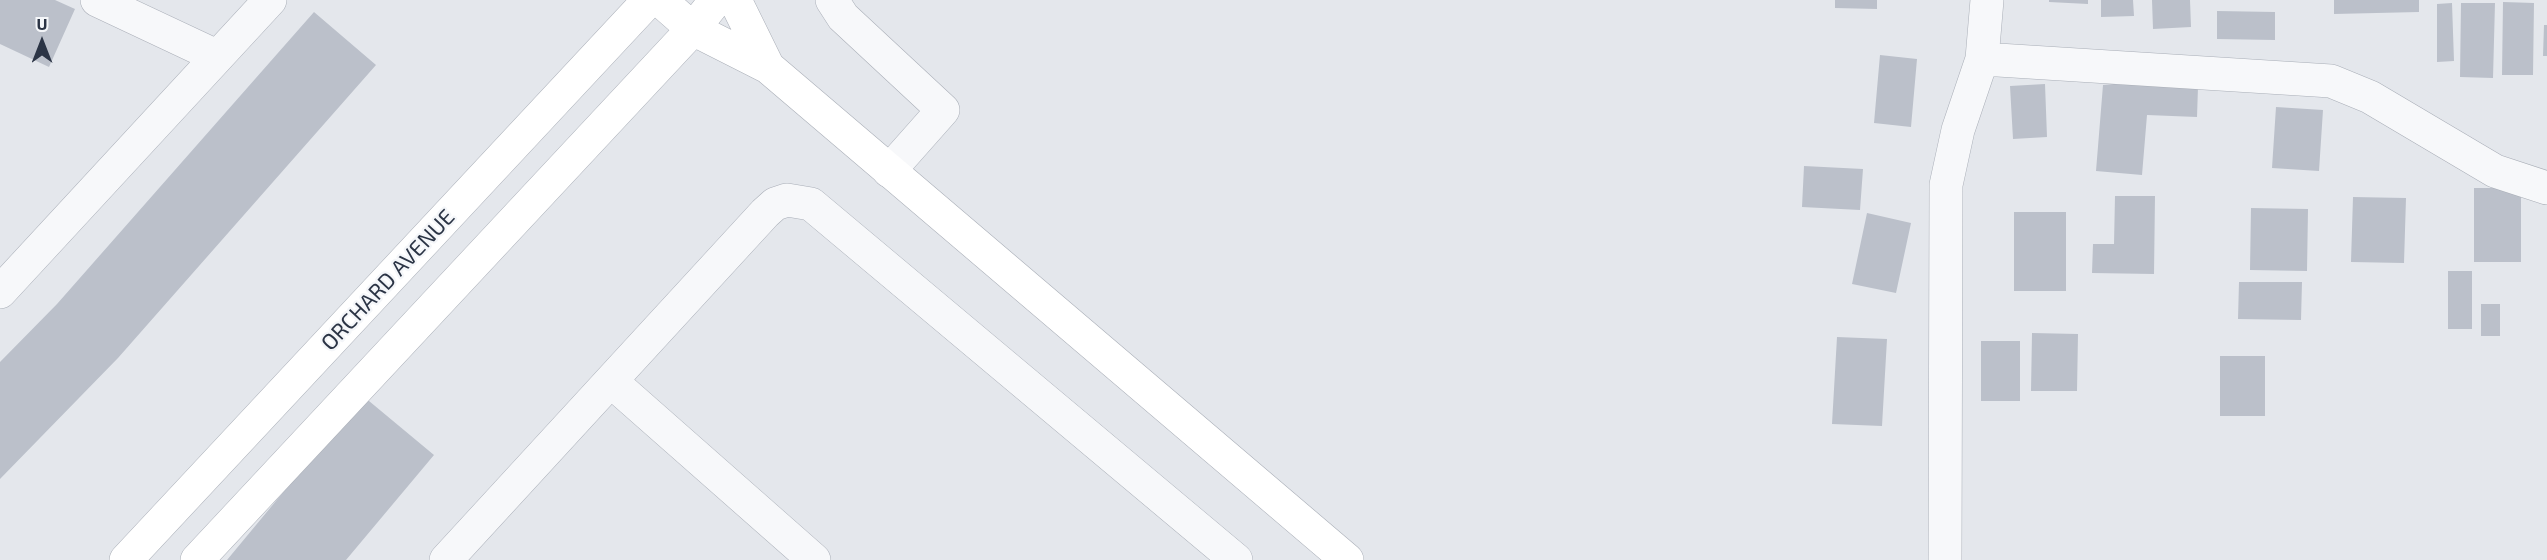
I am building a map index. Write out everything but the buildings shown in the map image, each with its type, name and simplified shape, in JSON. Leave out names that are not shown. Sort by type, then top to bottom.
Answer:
[{"type":"street","points":[[98,0],[216,56]]},
{"type":"street","points":[[0,292],[270,0]]},
{"type":"street","name":"ORCHARD AVENUE","points":[[126,560],[650,0]]},
{"type":"street","points":[[660,0],[693,29],[768,67],[1347,560]]},
{"type":"street","points":[[197,560],[693,29],[716,0]]},
{"type":"street","points":[[735,0],[768,67]]},
{"type":"street","points":[[832,0],[843,17],[943,110],[889,171]]},
{"type":"street","points":[[1945,560],[1946,184],[1958,130],[1982,59],[1988,0]]},
{"type":"street","points":[[1982,59],[2331,81],[2370,97],[2495,171],[2547,188]]},
{"type":"street","points":[[579,75],[619,108]]},
{"type":"street","points":[[446,560],[765,213],[775,204],[787,200],[811,204],[1236,560]]},
{"type":"street","points":[[612,382],[814,560]]}]
